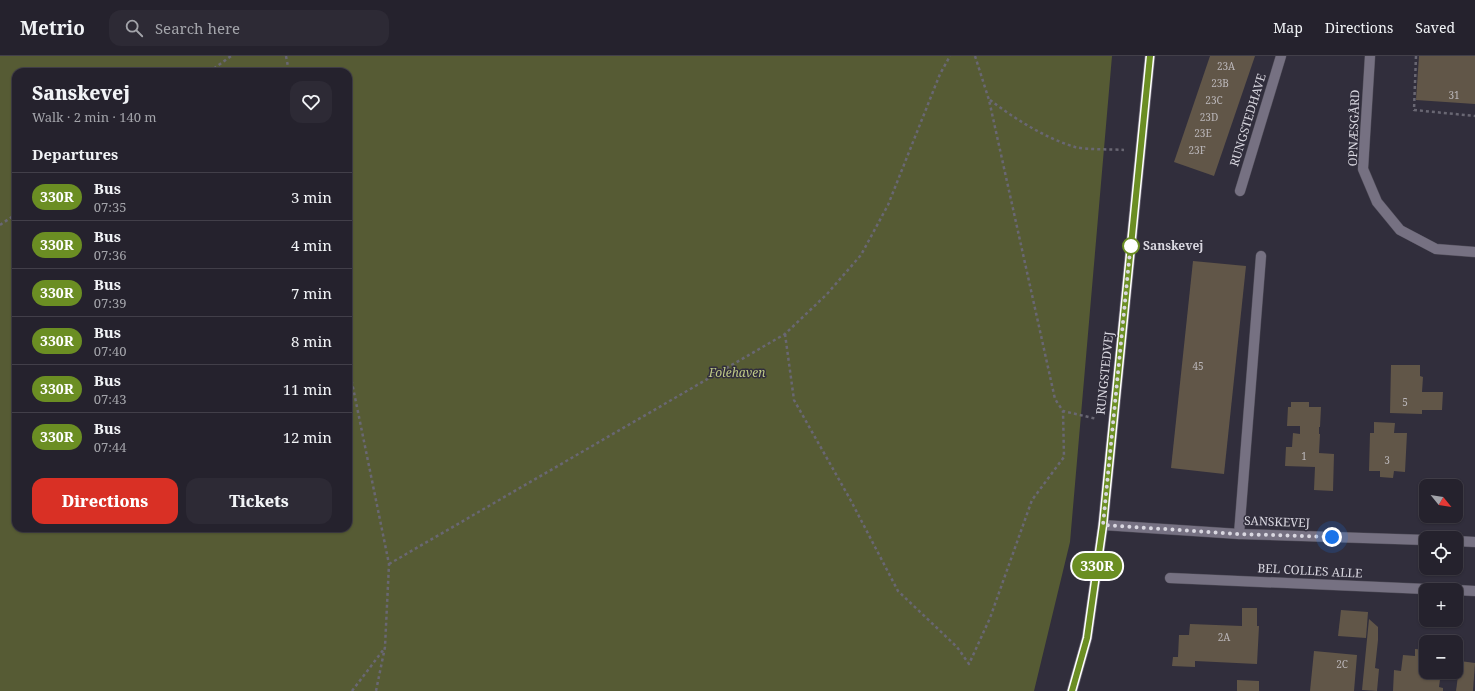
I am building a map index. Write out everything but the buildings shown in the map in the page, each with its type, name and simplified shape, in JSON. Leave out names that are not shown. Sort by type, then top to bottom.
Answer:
[{"type":"street","name":"RUNGSTEDVEJ","points":[[1072,691],[1087,638],[1103,525],[1150,56]]},
{"type":"street","name":"RUNGSTEDHAVE","points":[[1240,191],[1281,56]]},
{"type":"street","name":"OPNÆSGÅRD","points":[[1370,56],[1363,169],[1377,202],[1400,230],[1436,249],[1475,252]]},
{"type":"street","points":[[1239,534],[1261,256]]},
{"type":"street","name":"SANSKEVEJ","points":[[1103,525],[1239,534],[1419,540]]},
{"type":"street","points":[[1463,541],[1475,542]]},
{"type":"street","name":"BEL COLLES ALLE","points":[[1170,578],[1419,589]]},
{"type":"street","points":[[1463,590],[1475,591]]},
{"type":"path","points":[[214,68],[231,56]]},
{"type":"path","points":[[286,56],[288,68]]},
{"type":"path","points":[[389,564],[785,334],[827,294],[861,255],[888,205],[940,74],[950,56]]},
{"type":"path","points":[[785,334],[794,400],[850,499],[898,591],[957,647],[968,664],[990,618],[1032,500],[1064,457],[1063,411],[1055,399],[989,100],[975,56]]},
{"type":"path","points":[[1416,56],[1414,110],[1475,116]]},
{"type":"path","points":[[989,100],[1014,119],[1076,147],[1140,151]]},
{"type":"path","points":[[0,225],[12,217]]},
{"type":"path","points":[[352,383],[389,564],[385,647],[376,691]]},
{"type":"path","points":[[1063,411],[1114,423]]},
{"type":"path","points":[[352,691],[385,647]]},
{"type":"green space","name":"Folehaven","points":[[0,56],[1112,56],[1070,542],[1034,691],[0,691]]},
{"type":"bus line","name":"330R","points":[[1072,691],[1087,638],[1103,525],[1150,56]]},
{"type":"place","name":"Sanskevej","points":[[1131,246]]},
{"type":"route","points":[[1131,246],[1131,241],[1103,525],[1239,534],[1332,537]]}]
